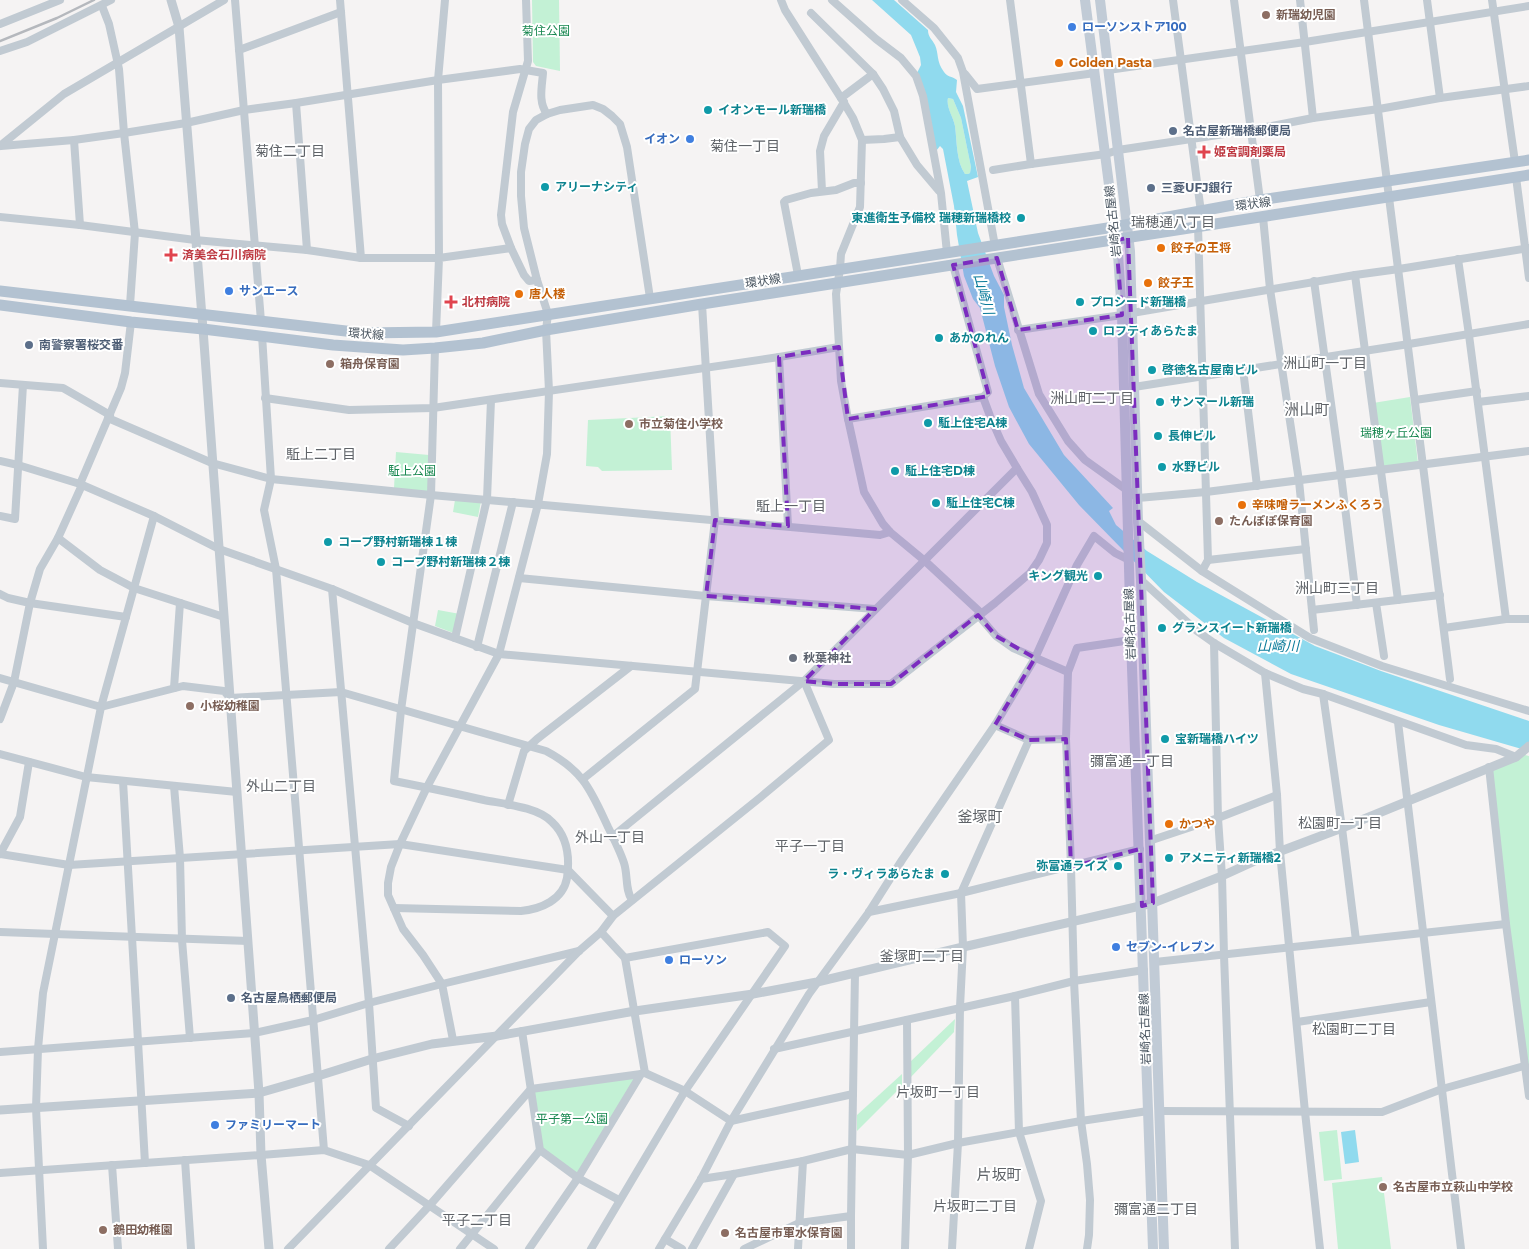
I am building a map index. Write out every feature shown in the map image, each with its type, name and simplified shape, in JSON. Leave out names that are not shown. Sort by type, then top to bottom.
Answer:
[{"type":"main road","points":[[1085,0],[1106,154]]},
{"type":"main road","name":"岩崎名古屋線","points":[[1100,0],[1126,225],[1122,239],[1134,387],[1164,1249]]},
{"type":"main road","name":"岩崎名古屋線","points":[[1106,154],[1114,228],[1122,239]]},
{"type":"main road","name":"環状線","points":[[0,291],[363,333],[436,332],[1114,228],[1260,200],[1529,160]]},
{"type":"main road","name":"環状線","points":[[0,304],[132,322],[202,328],[333,345],[403,350],[435,348],[484,343],[546,330],[702,304],[1529,175]]},
{"type":"main road","name":"岩崎名古屋線","points":[[1127,314],[1126,491],[1153,1249]]},
{"type":"street","points":[[0,24],[47,3],[60,0]]},
{"type":"street","points":[[0,51],[27,42],[111,0]]},
{"type":"street","points":[[171,0],[179,26],[248,941],[259,1093],[261,1155],[269,1249]]},
{"type":"street","points":[[0,146],[64,94],[224,0]]},
{"type":"street","points":[[234,0],[261,321]]},
{"type":"street","points":[[340,0],[361,258]]},
{"type":"street","points":[[436,332],[439,258],[438,80],[445,0]]},
{"type":"street","points":[[526,0],[528,61],[513,112],[501,215],[502,224],[511,248],[524,276],[530,282],[537,280]]},
{"type":"street","points":[[780,0],[843,100],[862,140],[862,199],[841,254],[836,294],[841,381],[864,492],[883,524],[890,532],[924,561],[979,614],[990,630],[1013,648],[1068,672]]},
{"type":"street","points":[[832,0],[876,39],[901,58],[916,76],[923,96],[951,252]]},
{"type":"street","points":[[902,0],[934,28],[958,58],[964,72],[993,246]]},
{"type":"street","points":[[1010,0],[1031,164]]},
{"type":"street","points":[[1174,0],[1201,212]]},
{"type":"street","points":[[1234,0],[1260,200]]},
{"type":"street","points":[[1300,0],[1314,118]]},
{"type":"street","points":[[1364,0],[1450,679]]},
{"type":"street","points":[[1427,0],[1440,98]]},
{"type":"street","points":[[1492,0],[1515,162]]},
{"type":"street","points":[[102,6],[109,24],[119,69],[135,233],[130,306]]},
{"type":"street","points":[[1108,70],[1240,52],[1529,6]]},
{"type":"street","points":[[239,50],[341,12]]},
{"type":"street","points":[[811,13],[873,74],[894,111],[900,137],[917,165],[941,193]]},
{"type":"street","points":[[0,146],[74,140],[124,133],[186,123],[244,110],[296,104],[438,80],[520,69],[542,73],[541,103],[547,114]]},
{"type":"street","points":[[964,72],[977,89],[1095,73]]},
{"type":"street","points":[[822,191],[820,151],[824,136],[843,100],[873,74]]},
{"type":"street","points":[[993,170],[1106,154],[1118,150],[1251,130],[1314,118],[1378,110],[1440,98],[1529,86]]},
{"type":"street","points":[[296,104],[307,250]]},
{"type":"street","points":[[452,1040],[442,984],[424,955],[403,929],[388,895],[388,883],[391,867],[400,844],[427,787],[499,654],[538,504],[547,454],[549,391],[546,330],[548,314],[524,228],[521,196],[522,172],[528,130],[536,120],[547,114],[574,107],[593,105],[603,109],[620,124],[627,147],[650,298]]},
{"type":"street","points":[[862,140],[900,137]]},
{"type":"street","points":[[74,140],[80,225]]},
{"type":"street","points":[[1516,177],[1527,248],[1529,278]]},
{"type":"street","points":[[798,275],[784,202],[794,197],[836,190],[854,183],[861,183]]},
{"type":"street","points":[[0,217],[195,240],[307,250],[361,258],[439,258],[511,248]]},
{"type":"street","points":[[1263,217],[1270,289],[1299,480],[1314,630]]},
{"type":"street","points":[[1198,226],[1208,560],[1202,571]]},
{"type":"street","points":[[1018,330],[1127,314],[1314,281],[1527,248]]},
{"type":"street","points":[[995,259],[1039,394],[1068,440],[1085,460],[1138,498],[1257,486],[1529,451]]},
{"type":"street","points":[[1458,260],[1486,457],[1506,619]]},
{"type":"street","points":[[848,419],[983,397],[988,392],[953,265]]},
{"type":"street","points":[[1355,275],[1398,600]]},
{"type":"street","points":[[1314,281],[1357,605]]},
{"type":"street","points":[[584,779],[695,690],[715,520],[702,304]]},
{"type":"street","points":[[0,719],[14,682],[30,603],[40,569],[58,538],[125,373],[132,322]]},
{"type":"street","points":[[1134,387],[1529,324]]},
{"type":"street","points":[[262,336],[271,479],[264,510],[276,569],[324,1150]]},
{"type":"street","points":[[265,398],[349,410],[433,408],[838,347]]},
{"type":"street","points":[[394,908],[535,910],[559,894],[567,880],[569,860],[568,848],[561,832],[551,820],[541,814],[508,805],[394,781],[401,710],[431,495],[435,348]]},
{"type":"street","points":[[779,357],[788,526]]},
{"type":"street","points":[[1244,369],[1257,486]]},
{"type":"street","points":[[0,383],[63,388],[109,416],[212,463],[271,479],[880,535],[890,532]]},
{"type":"street","points":[[0,516],[16,519],[23,385]]},
{"type":"street","points":[[1415,400],[1477,391]]},
{"type":"street","points":[[1478,402],[1529,396]]},
{"type":"street","points":[[0,462],[18,465],[81,484],[154,516],[219,549],[332,589],[413,623],[499,654],[834,684],[891,684],[1018,584],[1030,573],[1047,543],[1048,525],[1032,492],[1001,441],[983,397]]},
{"type":"street","points":[[455,638],[487,500],[491,400]]},
{"type":"street","points":[[612,837],[804,681],[1017,468]]},
{"type":"street","points":[[477,647],[513,502]]},
{"type":"street","points":[[43,1249],[36,1108],[38,1049],[43,993],[101,707],[154,516]]},
{"type":"street","points":[[1138,521],[1202,571],[1310,638],[1382,666],[1529,711]]},
{"type":"street","points":[[659,1249],[774,1049],[995,725],[1035,658],[1077,565],[1094,536],[1115,553],[1129,560]]},
{"type":"street","points":[[58,538],[100,570],[134,588],[224,617]]},
{"type":"street","points":[[1208,560],[1306,549]]},
{"type":"street","points":[[519,578],[706,596],[875,609]]},
{"type":"street","points":[[1141,580],[1197,632],[1265,673],[1303,689],[1323,694],[1466,745],[1496,749],[1519,755]]},
{"type":"street","points":[[332,589],[369,1003],[376,1108],[409,1126]]},
{"type":"street","points":[[0,594],[8,598],[30,603],[126,617]]},
{"type":"street","points":[[1312,610],[1440,595]]},
{"type":"street","points":[[1376,602],[1384,656]]},
{"type":"street","points":[[174,688],[180,604]]},
{"type":"street","points":[[1444,628],[1506,619],[1529,619]]},
{"type":"street","points":[[1087,1249],[1090,1200],[1081,1121],[1074,981],[1066,739],[1068,672],[1077,648],[1131,640]]},
{"type":"street","points":[[1214,643],[1218,818],[1222,876],[1235,1249]]},
{"type":"street","points":[[508,805],[524,751],[631,666]]},
{"type":"street","points":[[1265,673],[1277,795],[1280,852],[1320,1249]]},
{"type":"street","points":[[0,678],[101,707],[184,686],[224,691],[230,698]]},
{"type":"street","points":[[288,1249],[579,951],[601,932],[613,916],[830,740],[804,681]]},
{"type":"street","points":[[230,698],[341,692],[546,751],[558,757],[570,765],[584,779],[593,794],[625,865],[628,894],[632,900]]},
{"type":"street","points":[[1323,694],[1356,940]]},
{"type":"street","points":[[1398,722],[1461,1249]]},
{"type":"street","points":[[995,725],[1029,740],[1066,739]]},
{"type":"street","points":[[952,1249],[958,1143],[963,947],[961,893],[1029,740]]},
{"type":"street","points":[[0,1110],[259,1093],[372,1059],[432,1044],[452,1040],[497,1036],[635,1011],[753,994],[818,982],[1153,904],[1519,755],[1529,746]]},
{"type":"street","points":[[0,754],[86,777],[237,792]]},
{"type":"street","points":[[29,762],[20,817],[0,854],[69,865],[400,844],[568,870],[613,916]]},
{"type":"street","points":[[1489,767],[1506,924],[1527,1067],[1529,1096]]},
{"type":"street","points":[[123,781],[145,1163]]},
{"type":"street","points":[[174,786],[180,858],[182,940],[190,1038]]},
{"type":"street","points":[[1149,841],[1218,818],[1277,795]]},
{"type":"street","points":[[869,912],[961,893],[1140,849]]},
{"type":"street","points":[[1155,962],[1506,924]]},
{"type":"street","points":[[0,932],[248,941]]},
{"type":"street","points":[[529,1249],[578,1178],[643,1073],[635,1011],[625,958],[601,932]]},
{"type":"street","points":[[591,1249],[685,1091],[786,946],[768,932],[625,958]]},
{"type":"street","points":[[0,1052],[254,1033],[313,1020],[442,984],[579,951]]},
{"type":"street","points":[[774,1049],[1015,996],[1074,981],[1144,970]]},
{"type":"street","points":[[851,1249],[855,973]]},
{"type":"street","points":[[1015,996],[1019,1132],[1042,1201],[1029,1249]]},
{"type":"street","points":[[1297,1022],[1431,1002]]},
{"type":"street","points":[[905,1249],[908,1155],[907,1020]]},
{"type":"street","points":[[522,1031],[540,1150],[578,1178],[620,1200]]},
{"type":"street","points":[[1160,1111],[1382,1112],[1442,1090],[1527,1067]]},
{"type":"street","points":[[389,1249],[430,1206],[531,1090],[643,1073],[685,1091],[731,1121],[853,1094]]},
{"type":"street","points":[[701,1178],[804,1161],[852,1149],[908,1155],[958,1143],[1148,1111]]},
{"type":"street","points":[[0,1173],[324,1150],[369,1165],[494,1249]]},
{"type":"street","points":[[460,1249],[540,1150]]},
{"type":"street","points":[[185,1160],[191,1249]]},
{"type":"street","points":[[798,1249],[804,1161]]},
{"type":"street","points":[[112,1165],[118,1249]]},
{"type":"street","points":[[692,1249],[734,1174]]},
{"type":"street","points":[[744,1249],[799,1223],[851,1216]]},
{"type":"street","points":[[665,1239],[682,1249]]},
{"type":"highlighted area","points":[[1128,238],[1153,903],[1142,906],[1140,849],[1071,867],[1066,739],[1029,740],[995,725],[1035,658],[996,636],[978,615],[891,684],[834,684],[804,681],[875,609],[706,596],[715,520],[788,526],[779,357],[839,347],[848,419],[989,396],[953,265],[997,258],[1018,330],[1122,315],[1116,240]]},
{"type":"green space","name":"菊住公園","points":[[532,0],[559,0],[560,71],[536,66],[533,62]]},
{"type":"green space","points":[[948,98],[953,99],[961,118],[971,167],[968,174],[965,174],[960,163],[955,126],[949,109]]},
{"type":"green space","name":"瑞穂ヶ丘公園","points":[[1410,397],[1418,463],[1381,468],[1373,403]]},
{"type":"green space","points":[[670,416],[672,470],[602,471],[598,467],[586,466],[588,420]]},
{"type":"green space","name":"駈上公園","points":[[396,452],[429,455],[428,492],[394,488]]},
{"type":"green space","points":[[455,500],[481,501],[478,517],[453,512]]},
{"type":"green space","points":[[438,610],[460,614],[456,634],[435,626]]},
{"type":"green space","points":[[1521,754],[1529,756],[1529,1068],[1524,1066],[1489,767]]},
{"type":"green space","points":[[955,1019],[954,1032],[909,1079],[909,1063]]},
{"type":"green space","name":"平子第一公園","points":[[638,1074],[578,1175],[541,1148],[533,1090]]},
{"type":"green space","points":[[902,1074],[902,1086],[857,1131],[857,1115]]},
{"type":"green space","points":[[1337,1130],[1342,1179],[1324,1181],[1319,1132]]},
{"type":"green space","points":[[1382,1177],[1391,1249],[1338,1249],[1332,1183]]},
{"type":"water","name":"山崎川","points":[[872,0],[894,0],[928,30],[929,36],[936,48],[941,68],[945,74],[957,80],[956,92],[963,106],[978,177],[967,181],[978,233],[994,276],[1004,295],[1004,307],[1012,345],[1024,388],[1064,455],[1113,508],[1109,511],[1116,525],[1147,551],[1197,582],[1315,646],[1381,671],[1529,721],[1529,751],[1439,725],[1291,674],[1224,638],[1164,592],[1079,505],[1029,444],[1009,407],[995,366],[980,308],[973,299],[964,276],[954,206],[943,149],[940,146],[936,151],[917,73],[921,65],[920,57],[911,35]],"holes":[[[948,98],[953,99],[961,118],[971,167],[968,174],[965,174],[962,169],[957,151],[955,126],[948,105]]]},
{"type":"water","points":[[1355,1130],[1359,1162],[1345,1164],[1341,1132]]},
{"type":"railway","points":[[0,41],[57,18],[94,0]]},
{"type":"place","name":"新瑞幼児園","points":[[1266,15]]},
{"type":"place","name":"ローソンストア100","points":[[1072,27]]},
{"type":"place","name":"Golden Pasta","points":[[1059,63]]},
{"type":"place","name":"イオンモール新瑞橋","points":[[708,110]]},
{"type":"place","name":"名古屋新瑞橋郵便局","points":[[1173,131]]},
{"type":"place","name":"イオン","points":[[690,139]]},
{"type":"place","name":"姫宮調剤薬局","points":[[1204,152]]},
{"type":"place","name":"アリーナシティ","points":[[545,187]]},
{"type":"place","name":"三菱UFJ銀行","points":[[1151,188]]},
{"type":"place","name":"東進衛生予備校 瑞穂新瑞橋校","points":[[1021,218]]},
{"type":"place","name":"餃子の王将","points":[[1161,248]]},
{"type":"place","name":"済美会石川病院","points":[[171,255]]},
{"type":"place","name":"餃子王","points":[[1148,283]]},
{"type":"place","name":"サンエース","points":[[229,291]]},
{"type":"place","name":"唐人楼","points":[[519,294]]},
{"type":"place","name":"北村病院","points":[[451,302]]},
{"type":"place","name":"プロシード新瑞橋","points":[[1080,302]]},
{"type":"place","name":"ロフティあらたま","points":[[1093,331]]},
{"type":"place","name":"あかのれん","points":[[939,338]]},
{"type":"place","name":"南警察署桜交番","points":[[29,345]]},
{"type":"place","name":"箱舟保育園","points":[[330,364]]},
{"type":"place","name":"啓徳名古屋南ビル","points":[[1152,370]]},
{"type":"place","name":"サンマール新瑞","points":[[1160,402]]},
{"type":"place","name":"駈上住宅A棟","points":[[928,423]]},
{"type":"place","name":"市立菊住小学校","points":[[629,424]]},
{"type":"place","name":"長伸ビル","points":[[1158,436]]},
{"type":"place","name":"水野ビル","points":[[1162,467]]},
{"type":"place","name":"駈上住宅D棟","points":[[895,471]]},
{"type":"place","name":"駈上住宅C棟","points":[[936,503]]},
{"type":"place","name":"辛味噌ラーメンふくろう","points":[[1242,505]]},
{"type":"place","name":"たんぽぽ保育園","points":[[1219,521]]},
{"type":"place","name":"コープ野村新瑞棟１棟","points":[[328,542]]},
{"type":"place","name":"コープ野村新瑞棟２棟","points":[[381,562]]},
{"type":"place","name":"キング観光","points":[[1098,576]]},
{"type":"place","name":"グランスイート新瑞橋","points":[[1162,628]]},
{"type":"place","name":"秋葉神社","points":[[793,658]]},
{"type":"place","name":"小桜幼稚園","points":[[190,706]]},
{"type":"place","name":"宝新瑞橋ハイツ","points":[[1165,739]]},
{"type":"place","name":"かつや","points":[[1169,824]]},
{"type":"place","name":"アメニティ新瑞橋2","points":[[1169,858]]},
{"type":"place","name":"弥富通ライズ","points":[[1118,866]]},
{"type":"place","name":"ラ・ヴィラあらたま","points":[[945,874]]},
{"type":"place","name":"セブン-イレブン","points":[[1116,947]]},
{"type":"place","name":"ローソン","points":[[669,960]]},
{"type":"place","name":"名古屋鳥栖郵便局","points":[[231,998]]},
{"type":"place","name":"ファミリーマート","points":[[215,1125]]},
{"type":"place","name":"名古屋市立萩山中学校","points":[[1383,1187]]},
{"type":"place","name":"鶴田幼稚園","points":[[103,1230]]},
{"type":"place","name":"名古屋市軍水保育園","points":[[725,1233]]},
{"type":"district","name":"菊住一丁目","points":[[745,146]]},
{"type":"district","name":"菊住二丁目","points":[[290,151]]},
{"type":"district","name":"瑞穂通八丁目","points":[[1173,222]]},
{"type":"district","name":"洲山町一丁目","points":[[1325,363]]},
{"type":"district","name":"洲山町二丁目","points":[[1092,398]]},
{"type":"district","name":"洲山町","points":[[1307,410]]},
{"type":"district","name":"駈上二丁目","points":[[321,454]]},
{"type":"district","name":"駈上一丁目","points":[[791,506]]},
{"type":"district","name":"洲山町三丁目","points":[[1337,588]]},
{"type":"district","name":"彌富通一丁目","points":[[1132,761]]},
{"type":"district","name":"外山二丁目","points":[[281,786]]},
{"type":"district","name":"釜塚町","points":[[980,817]]},
{"type":"district","name":"松園町一丁目","points":[[1340,823]]},
{"type":"district","name":"外山一丁目","points":[[610,837]]},
{"type":"district","name":"平子一丁目","points":[[810,846]]},
{"type":"district","name":"釜塚町二丁目","points":[[922,956]]},
{"type":"district","name":"松園町二丁目","points":[[1354,1029]]},
{"type":"district","name":"片坂町一丁目","points":[[938,1092]]},
{"type":"district","name":"片坂町","points":[[999,1175]]},
{"type":"district","name":"片坂町二丁目","points":[[975,1206]]},
{"type":"district","name":"彌富通二丁目","points":[[1156,1209]]},
{"type":"district","name":"平子二丁目","points":[[477,1220]]}]
